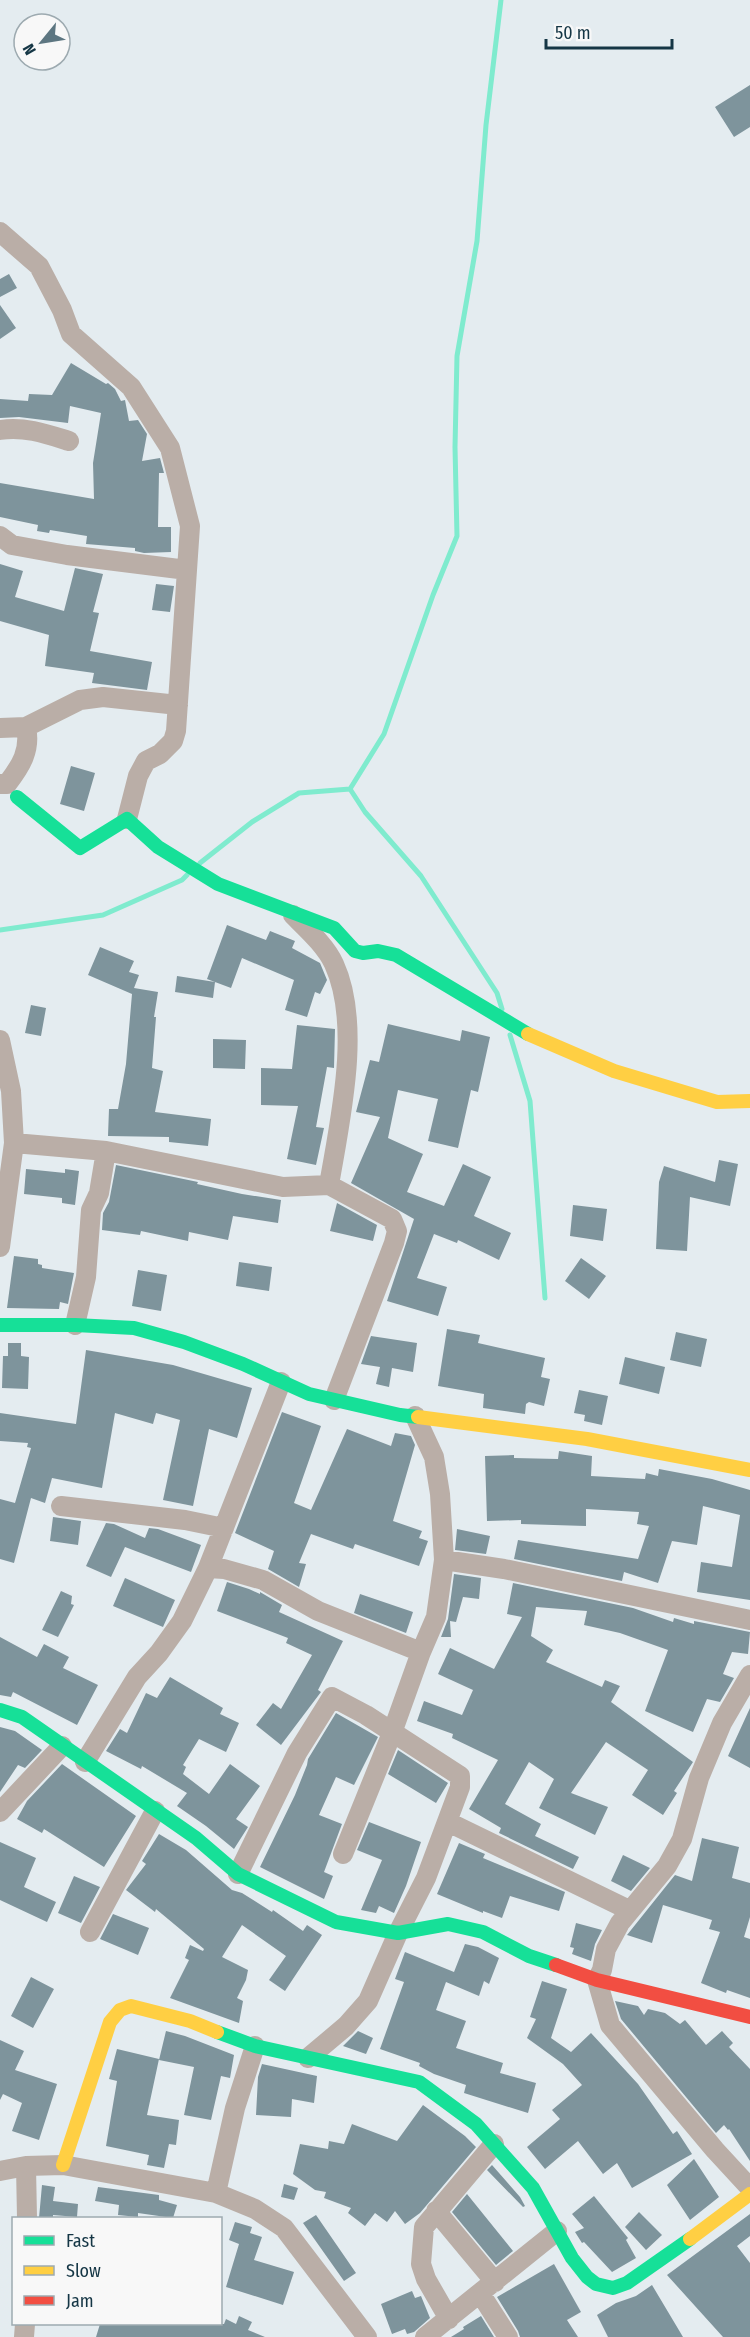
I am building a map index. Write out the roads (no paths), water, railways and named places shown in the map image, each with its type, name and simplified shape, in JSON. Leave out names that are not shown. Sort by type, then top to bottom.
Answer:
[{"type":"street","points":[[0,232],[39,266],[62,310],[71,334],[131,387],[170,448],[190,526],[176,731],[173,741],[160,754],[146,761],[138,776],[127,819],[81,848],[17,796]]},
{"type":"street","points":[[0,430],[12,428],[69,441]]},
{"type":"street","points":[[0,536],[12,545],[67,555],[187,570]]},
{"type":"street","points":[[0,728],[26,727],[80,700],[103,697],[178,705]]},
{"type":"street","points":[[0,784],[7,784],[26,755],[29,740],[26,727]]},
{"type":"street","points":[[127,819],[158,847],[218,884],[334,928],[355,951],[363,953],[378,951],[396,955],[522,1031],[614,1071],[717,1102],[750,1101]]},
{"type":"street","points":[[287,909],[308,930],[333,962],[344,992],[348,1033],[342,1105],[330,1185]]},
{"type":"street","points":[[0,1040],[11,1091],[14,1143],[0,1247]]},
{"type":"street","points":[[14,1143],[106,1150],[282,1187],[330,1185],[392,1219],[398,1231],[334,1400]]},
{"type":"street","points":[[75,1325],[86,1277],[91,1210],[99,1193],[106,1150]]},
{"type":"street","points":[[0,1325],[134,1328],[184,1342],[243,1364],[309,1394],[334,1400],[415,1416],[587,1439],[750,1470]]},
{"type":"street","points":[[85,1762],[137,1677],[159,1653],[182,1621],[208,1568],[281,1383]]},
{"type":"street","points":[[343,1854],[436,1617],[444,1560],[440,1494],[434,1456],[415,1416]]},
{"type":"street","points":[[61,1506],[185,1520],[224,1528]]},
{"type":"street","points":[[444,1560],[504,1569],[750,1620]]},
{"type":"street","points":[[208,1568],[224,1569],[263,1580],[318,1611],[421,1652]]},
{"type":"street","points":[[750,1675],[722,1723],[704,1767],[682,1839],[661,1874],[643,1897],[629,1910],[606,1949],[602,1970],[597,1980],[610,2025],[750,2188]]},
{"type":"street","points":[[238,1874],[297,1753],[332,1697],[366,1715],[460,1776],[460,1787],[426,1878],[398,1933],[368,2001],[346,2026],[308,2058]]},
{"type":"street","points":[[0,1710],[22,1717],[196,1838],[238,1874],[336,1922],[398,1933],[448,1924],[483,1932],[529,1956],[597,1980],[750,2017]]},
{"type":"street","points":[[0,1812],[62,1746]]},
{"type":"street","points":[[90,1932],[155,1811]]},
{"type":"street","points":[[448,1822],[629,1910]]},
{"type":"street","points":[[63,2165],[111,2022],[120,2010],[131,2006],[190,2021],[255,2046],[419,2082],[476,2124],[533,2188],[572,2258],[587,2277],[596,2284],[613,2288],[627,2283],[673,2252],[750,2194]]},
{"type":"street","points":[[216,2193],[236,2108],[255,2046]]},
{"type":"street","points":[[449,2319],[426,2280],[421,2264],[424,2227],[494,2144]]},
{"type":"street","points":[[0,2171],[26,2166],[63,2165],[216,2193],[255,2209],[284,2228],[367,2337]]},
{"type":"street","points":[[26,2166],[27,2217]]},
{"type":"street","points":[[436,2211],[488,2287],[508,2337]]},
{"type":"street","points":[[425,2337],[557,2231]]},
{"type":"waterway","points":[[350,789],[384,734],[433,595],[457,536],[455,447],[457,356],[477,241],[486,125],[501,0]]},
{"type":"waterway","points":[[350,789],[365,812],[421,876],[497,993],[502,1009]]},
{"type":"waterway","points":[[200,863],[252,822],[299,793],[350,789]]},
{"type":"waterway","points":[[0,930],[103,915],[182,880],[187,875]]},
{"type":"waterway","points":[[510,1035],[530,1101],[545,1298]]}]
